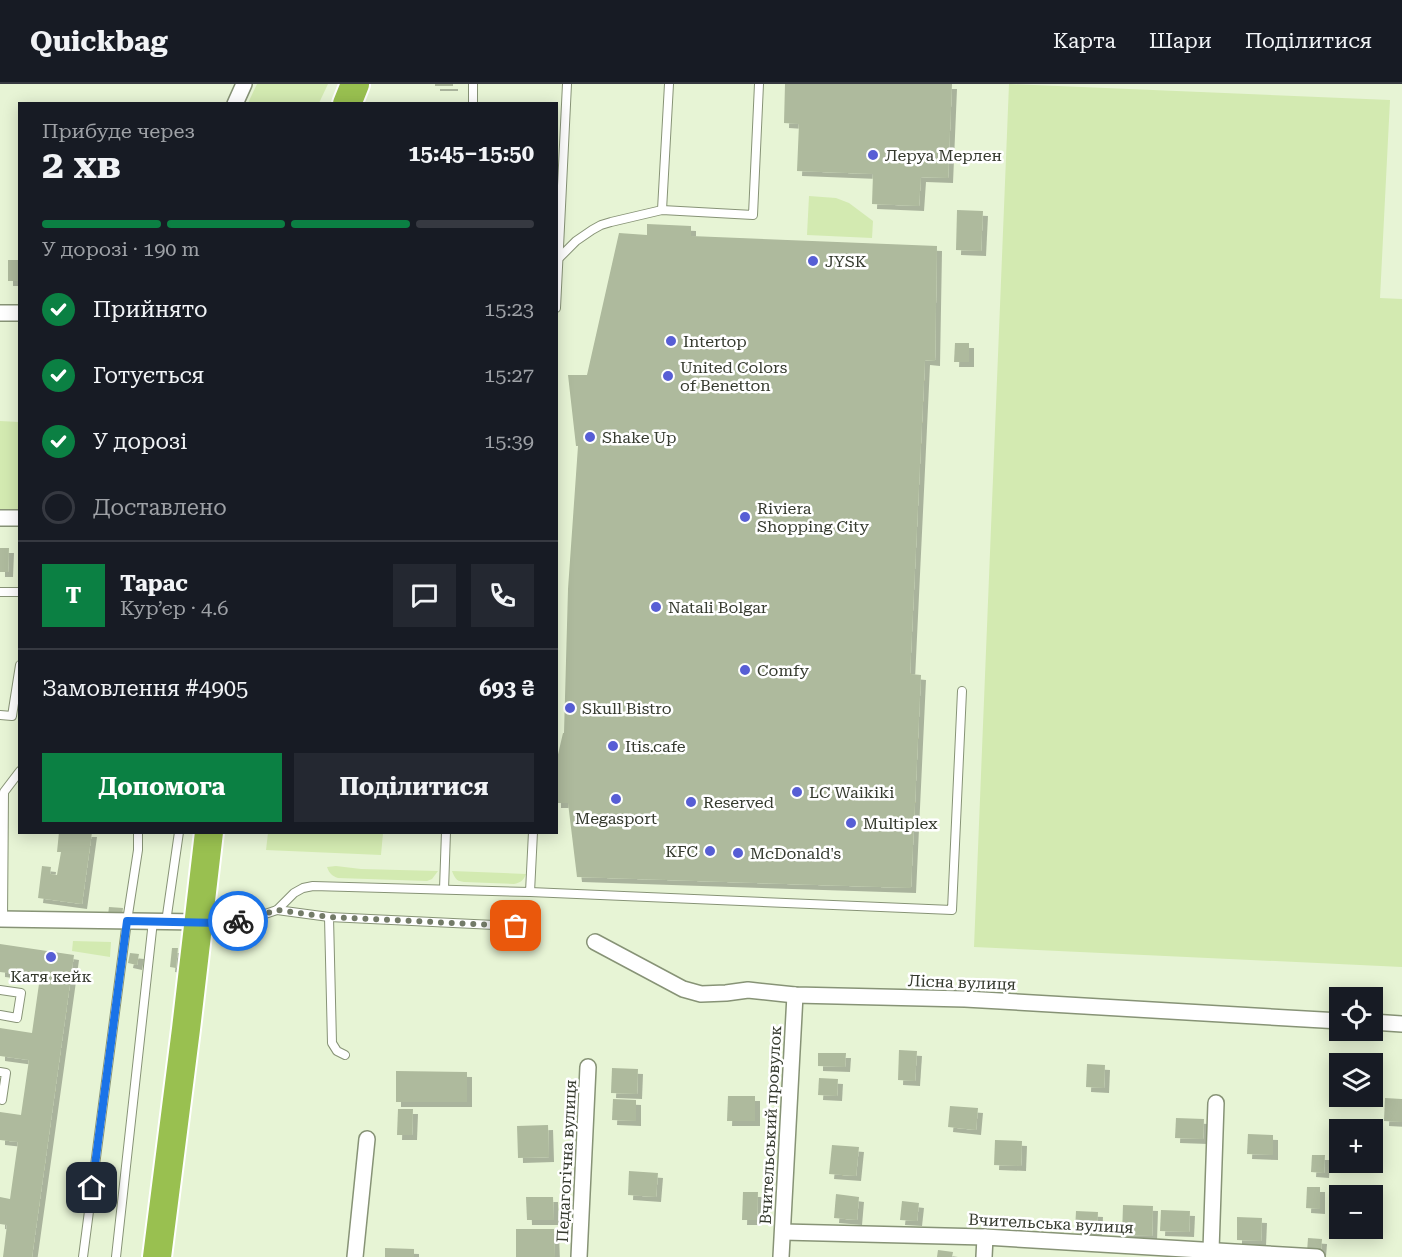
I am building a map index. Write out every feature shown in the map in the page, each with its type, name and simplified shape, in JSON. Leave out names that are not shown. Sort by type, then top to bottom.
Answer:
[{"type":"highway","points":[[348,102],[355,84]]},
{"type":"highway","points":[[157,1257],[209,834]]},
{"type":"street","points":[[236,102],[244,84]]},
{"type":"street","points":[[0,313],[18,313]]},
{"type":"street","points":[[0,518],[18,518]]},
{"type":"street","points":[[1,920],[199,922]]},
{"type":"street","name":"Лісна вулиця","points":[[595,942],[683,989],[701,994],[748,990],[795,994],[965,999],[1329,1020]]},
{"type":"street","name":"Вчительський провулок","points":[[782,1257],[795,994]]},
{"type":"street","points":[[1383,1023],[1402,1024]]},
{"type":"street","name":"Педагогічна вулиця","points":[[579,1257],[588,1068]]},
{"type":"street","points":[[1211,1250],[1216,1103]]},
{"type":"street","points":[[355,1257],[367,1139]]},
{"type":"street","name":"Вчительська вулиця","points":[[783,1232],[985,1237],[1317,1257]]},
{"type":"street","points":[[984,1257],[985,1237]]},
{"type":"lane","points":[[473,84],[473,102]]},
{"type":"lane","points":[[558,275],[567,84]]},
{"type":"lane","points":[[662,210],[669,84]]},
{"type":"lane","points":[[559,258],[576,241],[592,230],[610,222],[662,210],[753,215],[759,84]]},
{"type":"lane","points":[[0,592],[18,592]]},
{"type":"lane","points":[[0,715],[12,716],[18,678]]},
{"type":"lane","points":[[277,910],[294,893],[313,886],[530,892],[952,910],[962,691]]},
{"type":"lane","points":[[1,920],[4,792],[18,774]]},
{"type":"lane","points":[[83,1257],[138,850],[138,834]]},
{"type":"lane","points":[[116,1257],[160,922],[179,834]]},
{"type":"lane","points":[[444,889],[446,834]]},
{"type":"lane","points":[[530,892],[533,834]]},
{"type":"lane","points":[[199,922],[220,923],[247,920],[277,910],[329,917],[516,926]]},
{"type":"lane","points":[[329,917],[332,1043],[337,1051],[345,1055]]},
{"type":"lane","points":[[0,990],[21,993],[17,1018],[0,1015]]},
{"type":"lane","points":[[0,1072],[6,1073],[2,1100],[0,1099]]},
{"type":"green space","points":[[257,84],[328,84],[319,102],[248,102]]},
{"type":"green space","points":[[1009,84],[1390,100],[1380,298],[1402,299],[1402,967],[974,947]]},
{"type":"green space","points":[[809,196],[836,198],[849,203],[873,221],[872,238],[807,235]]},
{"type":"green space","points":[[0,421],[18,422],[18,513],[0,513]]},
{"type":"green space","points":[[268,834],[383,834],[381,855],[266,850]]},
{"type":"green space","points":[[327,867],[438,871],[432,879],[427,881],[338,878],[331,874]]},
{"type":"green space","points":[[452,871],[526,874],[522,881],[514,884],[464,882],[456,879]]},
{"type":"green space","points":[[73,941],[111,942],[110,957],[72,951]]},
{"type":"building","points":[[435,84],[453,84],[453,86],[435,86]]},
{"type":"building","name":"Леруа Мерлен","points":[[785,84],[952,84],[948,178],[921,177],[919,206],[872,204],[873,174],[797,171],[799,124],[784,123]]},
{"type":"building","points":[[957,210],[983,211],[981,251],[956,250]]},
{"type":"building","name":"Riviera Shopping City","points":[[647,224],[691,226],[691,236],[937,246],[935,361],[925,360],[910,674],[921,675],[911,888],[577,877],[568,803],[558,803],[558,754],[564,733],[568,589],[578,446],[576,446],[568,375],[587,375],[619,233],[647,235]]},
{"type":"building","points":[[8,260],[18,260],[18,281],[8,281]]},
{"type":"building","points":[[955,343],[969,343],[969,362],[954,362]]},
{"type":"building","points":[[0,548],[9,548],[8,572],[0,572]]},
{"type":"building","points":[[59,834],[92,834],[82,904],[38,898],[42,866],[51,867],[50,874],[57,875],[61,852],[57,852]]},
{"type":"building","points":[[109,907],[123,908],[122,916],[108,915]]},
{"type":"building","points":[[0,944],[74,955],[32,1257],[3,1257],[7,1225],[0,1224],[0,1197],[10,1199],[18,1142],[0,1140],[0,1112],[21,1115],[29,1060],[0,1056],[0,1028],[32,1033],[40,977],[0,972]]},
{"type":"building","points":[[172,948],[178,948],[176,968],[170,967]]},
{"type":"building","points":[[130,953],[139,954],[137,965],[128,963]]},
{"type":"building","points":[[899,1050],[917,1051],[915,1081],[898,1080]]},
{"type":"building","points":[[818,1053],[846,1053],[845,1067],[818,1066]]},
{"type":"building","points":[[1087,1064],[1105,1065],[1104,1088],[1086,1087]]},
{"type":"building","points":[[612,1068],[638,1069],[637,1094],[611,1093]]},
{"type":"building","points":[[396,1071],[467,1072],[467,1102],[396,1102]]},
{"type":"building","points":[[819,1078],[838,1079],[837,1096],[818,1095]]},
{"type":"building","points":[[728,1096],[755,1096],[755,1121],[727,1121]]},
{"type":"building","points":[[1385,1098],[1402,1099],[1402,1122],[1384,1121]]},
{"type":"building","points":[[613,1099],[636,1100],[636,1121],[612,1120]]},
{"type":"building","points":[[950,1106],[978,1108],[976,1130],[948,1127]]},
{"type":"building","points":[[398,1109],[413,1109],[412,1135],[397,1135]]},
{"type":"building","points":[[1176,1118],[1204,1119],[1203,1139],[1175,1138]]},
{"type":"building","points":[[548,1125],[549,1157],[518,1158],[517,1126]]},
{"type":"building","points":[[1248,1134],[1273,1135],[1273,1155],[1247,1154]]},
{"type":"building","points":[[995,1140],[1022,1141],[1021,1166],[994,1165]]},
{"type":"building","points":[[832,1145],[859,1147],[856,1176],[829,1174]]},
{"type":"building","points":[[1312,1155],[1325,1155],[1324,1173],[1311,1172]]},
{"type":"building","points":[[629,1171],[658,1173],[656,1197],[628,1195]]},
{"type":"building","points":[[1307,1187],[1320,1187],[1320,1209],[1306,1208]]},
{"type":"building","points":[[743,1192],[758,1192],[757,1220],[742,1220]]},
{"type":"building","points":[[836,1194],[859,1197],[857,1220],[834,1218]]},
{"type":"building","points":[[526,1197],[553,1197],[554,1220],[527,1220]]},
{"type":"building","points":[[902,1201],[919,1203],[917,1221],[900,1220]]},
{"type":"building","points":[[1123,1205],[1153,1206],[1152,1236],[1122,1235]]},
{"type":"building","points":[[1161,1210],[1190,1211],[1189,1232],[1160,1231]]},
{"type":"building","points":[[1076,1211],[1098,1212],[1097,1232],[1075,1231]]},
{"type":"building","points":[[1237,1217],[1262,1218],[1261,1241],[1237,1240]]},
{"type":"building","points":[[516,1229],[554,1229],[555,1257],[516,1257]]},
{"type":"building","points":[[1308,1238],[1322,1239],[1321,1252],[1307,1252]]},
{"type":"building","points":[[385,1248],[414,1249],[414,1257],[385,1257]]},
{"type":"building","points":[[938,1250],[953,1252],[952,1257],[937,1257]]},
{"type":"way so far","points":[[238,921],[277,910],[329,917],[516,926]]},
{"type":"place","name":"Леруа Мерлен","points":[[873,155]]},
{"type":"place","name":"JYSK","points":[[813,261]]},
{"type":"place","name":"Intertop","points":[[671,341]]},
{"type":"place","name":"United Colors of Benetton","points":[[668,376]]},
{"type":"place","name":"Shake Up","points":[[590,437]]},
{"type":"place","name":"Riviera Shopping City","points":[[745,517]]},
{"type":"place","name":"Natali Bolgar","points":[[656,607]]},
{"type":"place","name":"Comfy","points":[[745,670]]},
{"type":"place","name":"Skull Bistro","points":[[570,708]]},
{"type":"place","name":"Itis.cafe","points":[[613,746]]},
{"type":"place","name":"LC Waikiki","points":[[797,792]]},
{"type":"place","name":"Megasport","points":[[616,799]]},
{"type":"place","name":"Reserved","points":[[691,802]]},
{"type":"place","name":"Multiplex","points":[[851,823]]},
{"type":"place","name":"KFC","points":[[710,851]]},
{"type":"place","name":"McDonald's","points":[[738,853]]},
{"type":"place","name":"Катя кейк","points":[[51,957]]},
{"type":"route","points":[[92,1188],[127,921],[220,923],[238,921]]}]
